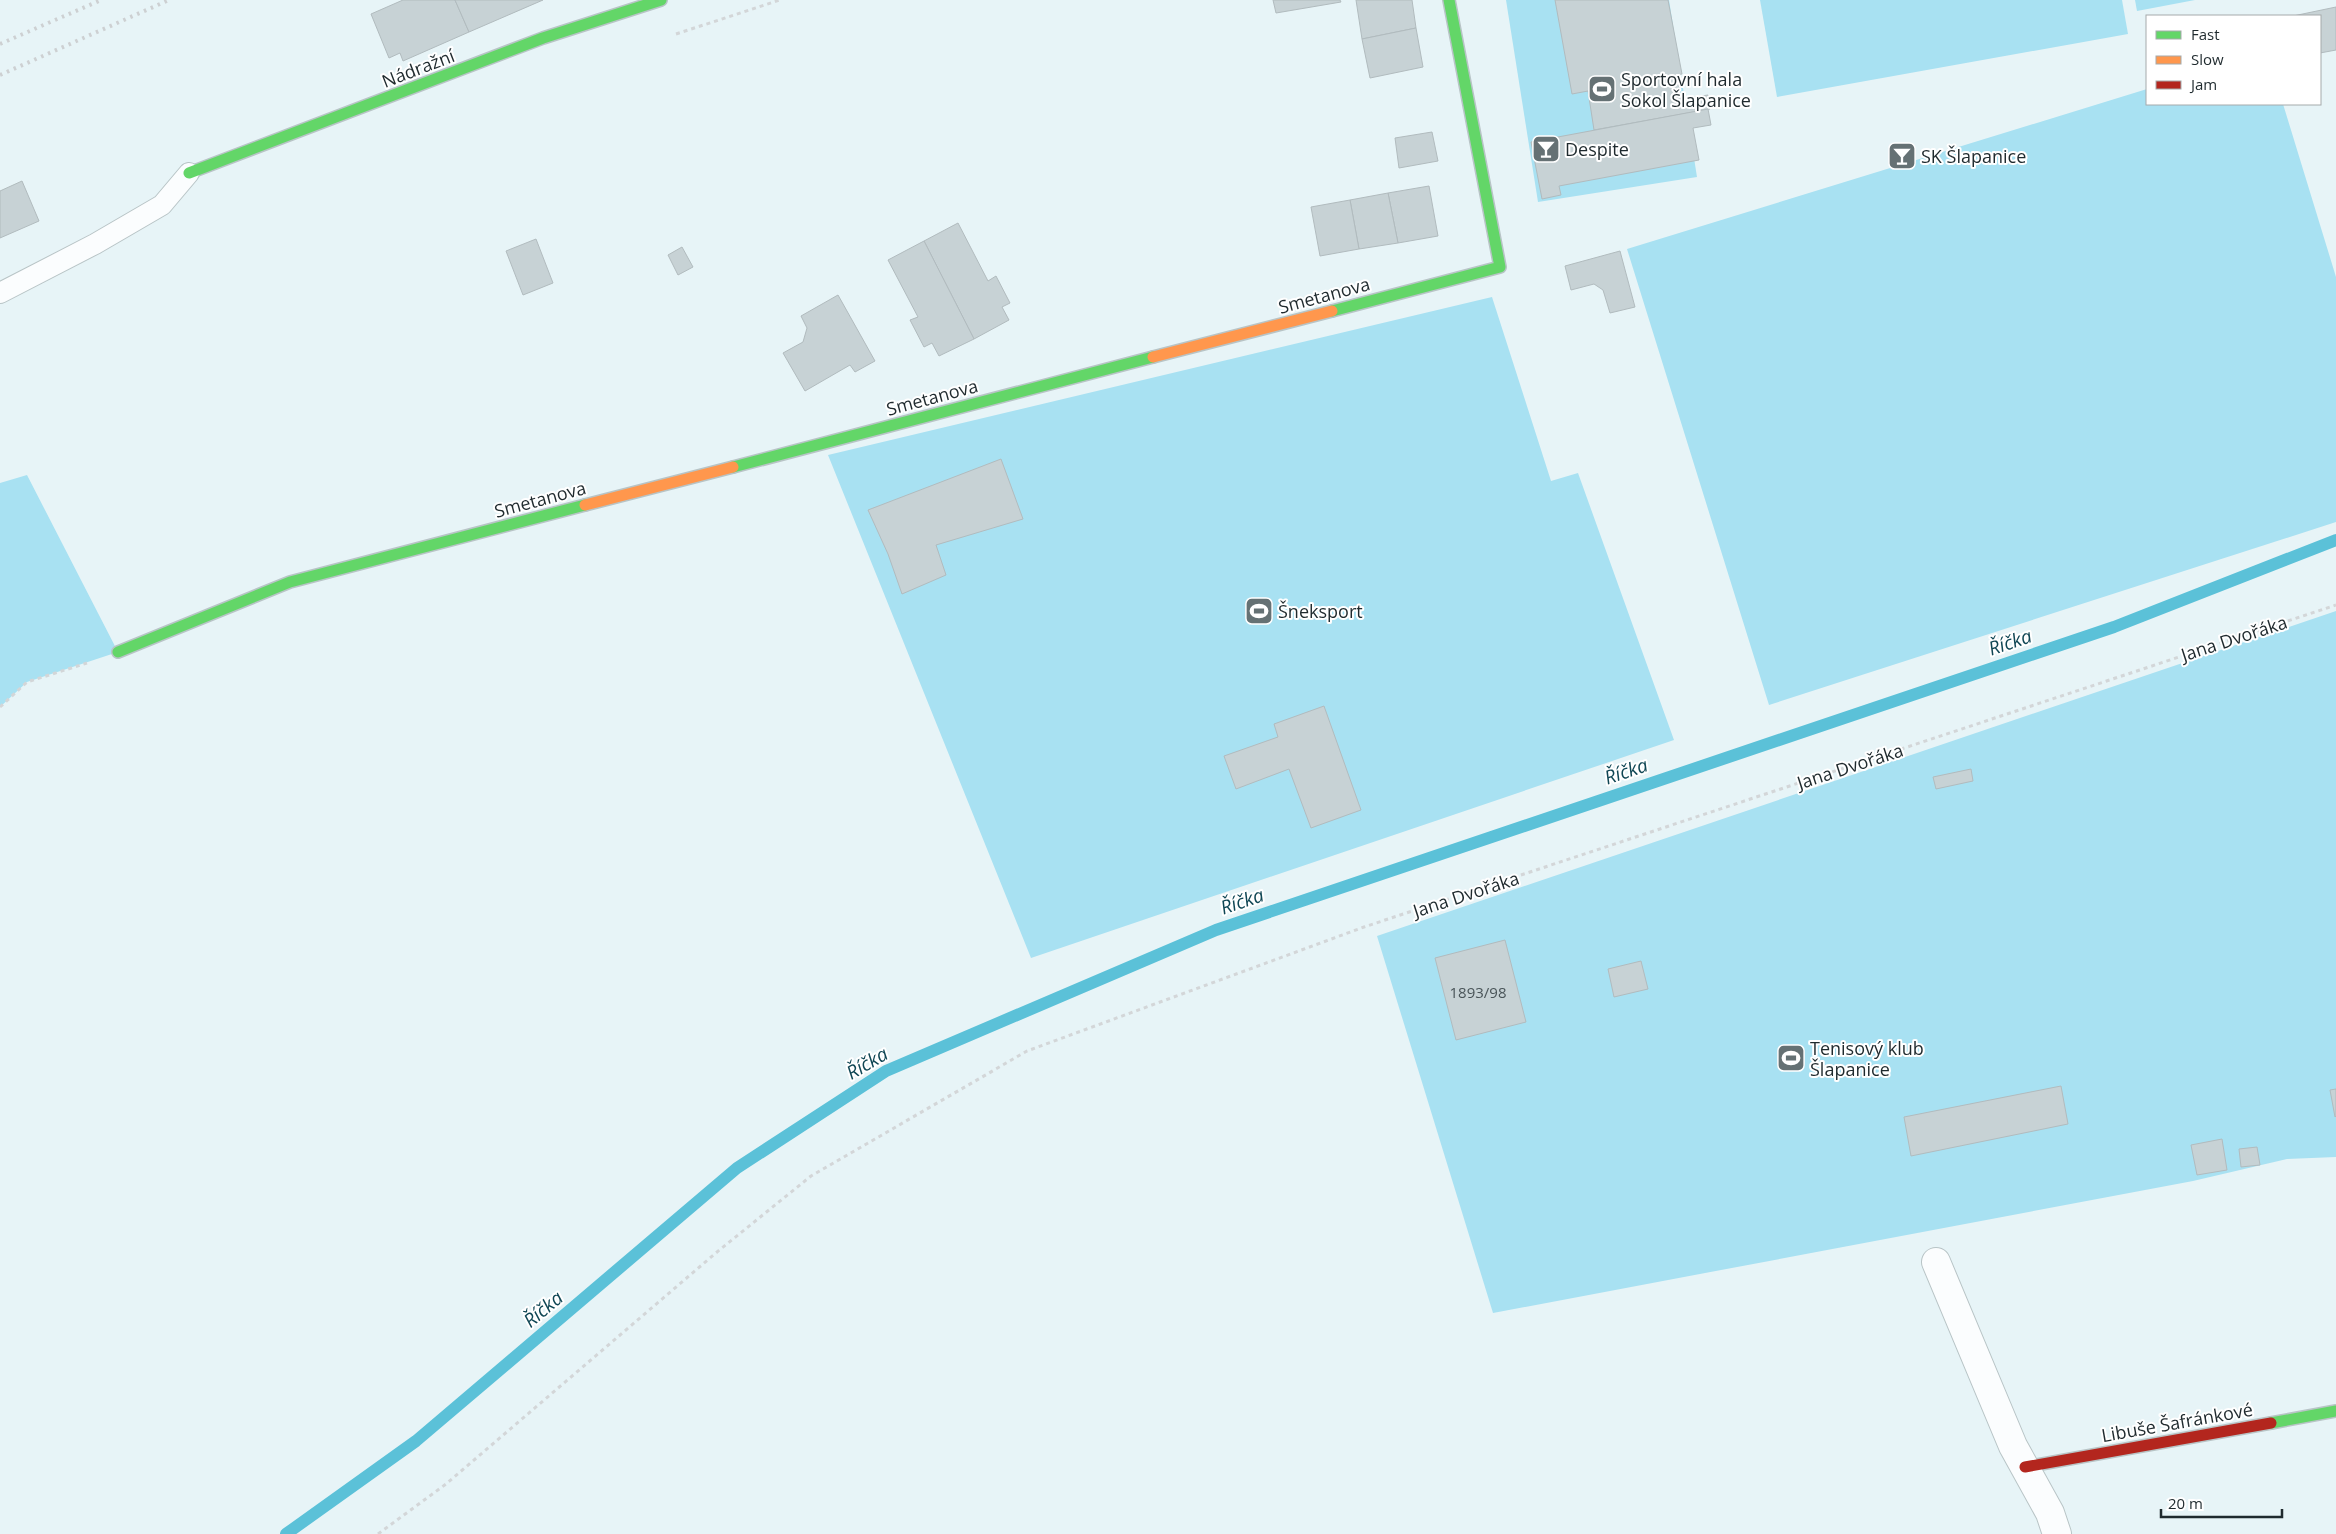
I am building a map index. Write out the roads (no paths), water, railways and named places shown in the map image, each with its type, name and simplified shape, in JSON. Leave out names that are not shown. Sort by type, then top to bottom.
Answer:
[{"type":"street","name":"Nádražní","points":[[189,173],[543,38],[661,0]]},
{"type":"street","name":"Smetanova","points":[[118,652],[290,582],[1500,267],[1449,0]]},
{"type":"street","points":[[1936,1262],[2013,1446],[2050,1513],[2057,1534]]},
{"type":"street","name":"Libuše Šafránkové","points":[[2025,1467],[2336,1411]]},
{"type":"lane","points":[[0,293],[95,244],[162,205],[189,173]]},
{"type":"waterway","name":"Říčka","points":[[286,1534],[416,1441],[737,1168],[886,1071],[1216,930],[2114,627],[2336,540]]},
{"type":"railway","points":[[0,44],[101,0]]},
{"type":"railway","points":[[0,75],[169,0]]},
{"type":"place","name":"Sportovní hala Sokol Šlapanice","points":[[1602,89]]},
{"type":"place","name":"Despite","points":[[1546,149]]},
{"type":"place","name":"SK Šlapanice","points":[[1902,156]]},
{"type":"place","name":"Šneksport","points":[[1259,611]]},
{"type":"place","name":"Tenisový klub Šlapanice","points":[[1791,1058]]}]
